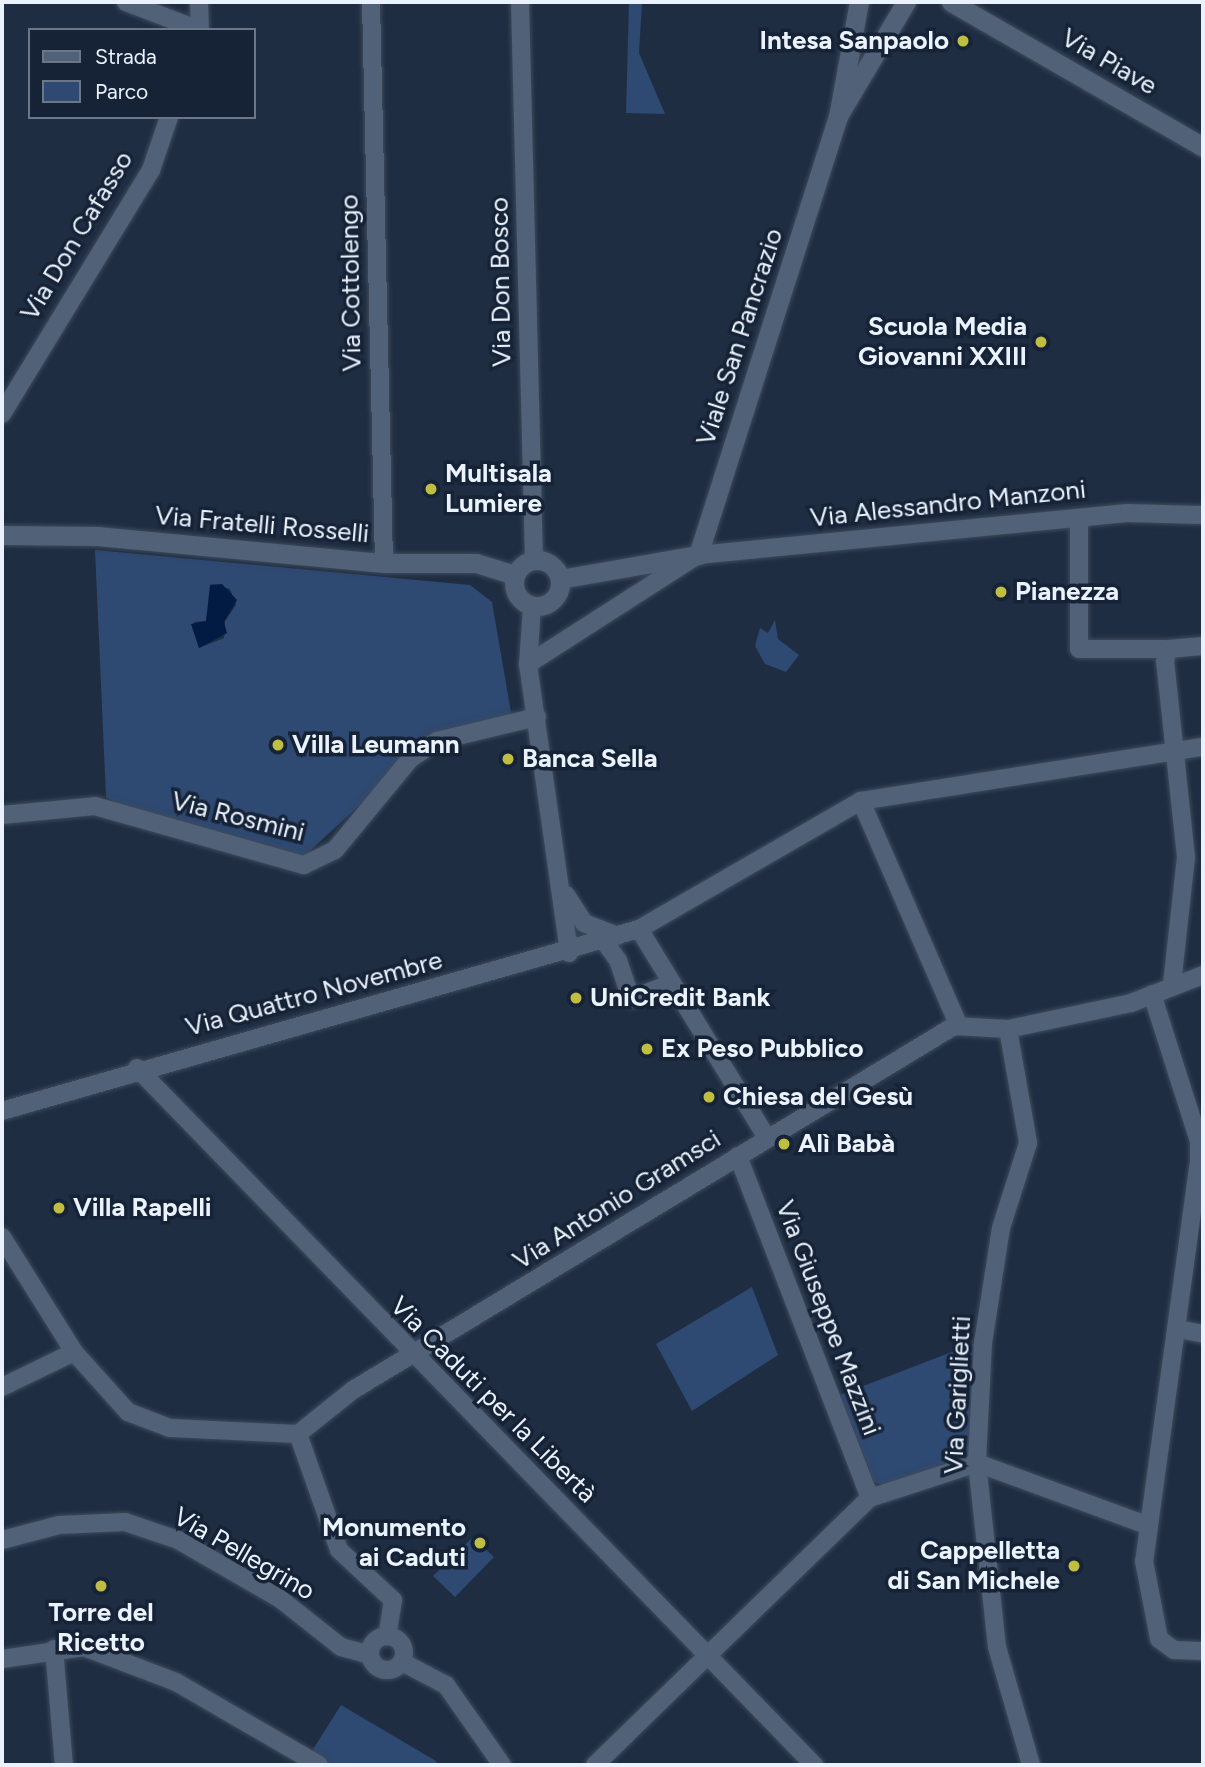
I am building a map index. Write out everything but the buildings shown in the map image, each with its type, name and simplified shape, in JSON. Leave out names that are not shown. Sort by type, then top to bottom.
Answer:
[{"type":"street","points":[[125,2],[194,28]]},
{"type":"street","points":[[199,2],[199,28]]},
{"type":"street","name":"Via Cottolengo","points":[[371,2],[384,563]]},
{"type":"street","name":"Via Don Bosco","points":[[520,2],[534,560]]},
{"type":"street","name":"Viale San Pancrazio","points":[[689,557],[838,117],[859,2]]},
{"type":"street","name":"Viale San Pancrazio","points":[[838,117],[906,2]]},
{"type":"street","name":"Via Piave","points":[[951,2],[1203,147]]},
{"type":"street","name":"Via Don Cafasso","points":[[2,414],[151,170],[168,119]]},
{"type":"street","name":"Via Alessandro Manzoni","points":[[689,557],[1079,518],[1203,515]]},
{"type":"street","points":[[1079,518],[1079,649],[1168,649],[1203,646]]},
{"type":"street","name":"Via Fratelli Rosselli","points":[[2,535],[97,536],[384,563],[476,563],[515,575]]},
{"type":"street","points":[[560,579],[689,557]]},
{"type":"street","points":[[528,664],[689,557]]},
{"type":"street","points":[[534,560],[552,565],[560,579],[554,598],[532,606],[519,598],[515,575],[534,560]]},
{"type":"street","points":[[532,606],[528,664],[564,892],[569,953]]},
{"type":"street","points":[[1168,649],[1173,751],[1186,877],[1172,984]]},
{"type":"street","name":"Via Rosmini","points":[[2,815],[95,806],[304,865],[335,850],[410,759],[438,741],[537,717]]},
{"type":"street","name":"Via Quattro Novembre","points":[[2,1111],[137,1068],[569,953],[639,929],[862,801],[1203,747]]},
{"type":"street","points":[[862,801],[959,1026],[1008,1029],[1152,994],[1172,984],[1203,975]]},
{"type":"street","points":[[564,892],[584,923],[611,938],[631,999],[672,983]]},
{"type":"street","points":[[639,929],[767,1138]]},
{"type":"street","points":[[1152,994],[1199,1141],[1178,1329],[1144,1561],[1154,1628],[1174,1650],[1203,1651]]},
{"type":"street","name":"Via Antonio Gramsci","points":[[298,1434],[353,1390],[412,1358],[767,1138],[959,1026]]},
{"type":"street","name":"Via Gariglietti","points":[[1008,1029],[1028,1143],[1001,1228],[987,1317],[977,1463],[998,1647],[1031,1765]]},
{"type":"street","name":"Via Caduti per la Libertà","points":[[137,1068],[412,1358],[814,1765]]},
{"type":"street","name":"Via Giuseppe Mazzini","points":[[738,1156],[870,1498]]},
{"type":"street","points":[[2,1237],[74,1352],[128,1412],[170,1428],[298,1434],[339,1550],[393,1600],[387,1637]]},
{"type":"street","points":[[1178,1329],[1203,1334]]},
{"type":"street","points":[[2,1387],[74,1352]]},
{"type":"street","points":[[595,1765],[870,1498],[977,1463],[1149,1526]]},
{"type":"street","name":"Via Pellegrino","points":[[2,1540],[59,1525],[125,1522],[178,1540],[279,1598],[341,1647],[370,1655]]},
{"type":"street","points":[[387,1637],[400,1643],[401,1662],[383,1670],[370,1655],[376,1640],[387,1637]]},
{"type":"street","points":[[2,1659],[54,1649],[84,1647],[176,1682],[319,1765]]},
{"type":"street","points":[[54,1649],[64,1765]]},
{"type":"street","points":[[401,1662],[446,1685],[502,1765]]},
{"type":"green space","points":[[629,2],[642,2],[639,53],[665,114],[626,113]]},
{"type":"green space","points":[[95,550],[470,585],[492,602],[512,718],[437,734],[301,859],[127,810],[106,797]],"holes":[[[212,584],[230,589],[236,605],[225,621],[224,638],[199,648],[194,622],[206,621]]]},
{"type":"green space","points":[[775,620],[778,639],[799,655],[786,672],[765,664],[755,646],[760,628],[768,633]]},
{"type":"green space","points":[[752,1287],[778,1355],[692,1411],[656,1344]]},
{"type":"green space","points":[[975,1343],[971,1453],[886,1486],[874,1482],[840,1395]]},
{"type":"green space","points":[[473,1537],[494,1557],[455,1597],[433,1576]]},
{"type":"green space","points":[[341,1705],[436,1761],[437,1765],[330,1765],[310,1754]]},
{"type":"shaded area","points":[[222,584],[237,600],[224,622],[227,633],[199,648],[191,624],[206,621],[210,585]]},
{"type":"place","name":"Intesa Sanpaolo","points":[[963,41]]},
{"type":"place","name":"Scuola Media Giovanni XXIII","points":[[1041,342]]},
{"type":"place","name":"Multisala Lumiere","points":[[431,489]]},
{"type":"place","name":"Pianezza","points":[[1001,592]]},
{"type":"place","name":"Villa Leumann","points":[[278,745]]},
{"type":"place","name":"Banca Sella","points":[[508,759]]},
{"type":"place","name":"UniCredit Bank","points":[[576,998]]},
{"type":"place","name":"Ex Peso Pubblico","points":[[647,1049]]},
{"type":"place","name":"Chiesa del Gesù","points":[[709,1097]]},
{"type":"place","name":"Alì Babà","points":[[784,1144]]},
{"type":"place","name":"Villa Rapelli","points":[[59,1208]]},
{"type":"place","name":"Monumento ai Caduti","points":[[480,1543]]},
{"type":"place","name":"Cappelletta di San Michele","points":[[1074,1566]]},
{"type":"place","name":"Torre del Ricetto","points":[[101,1586]]}]
